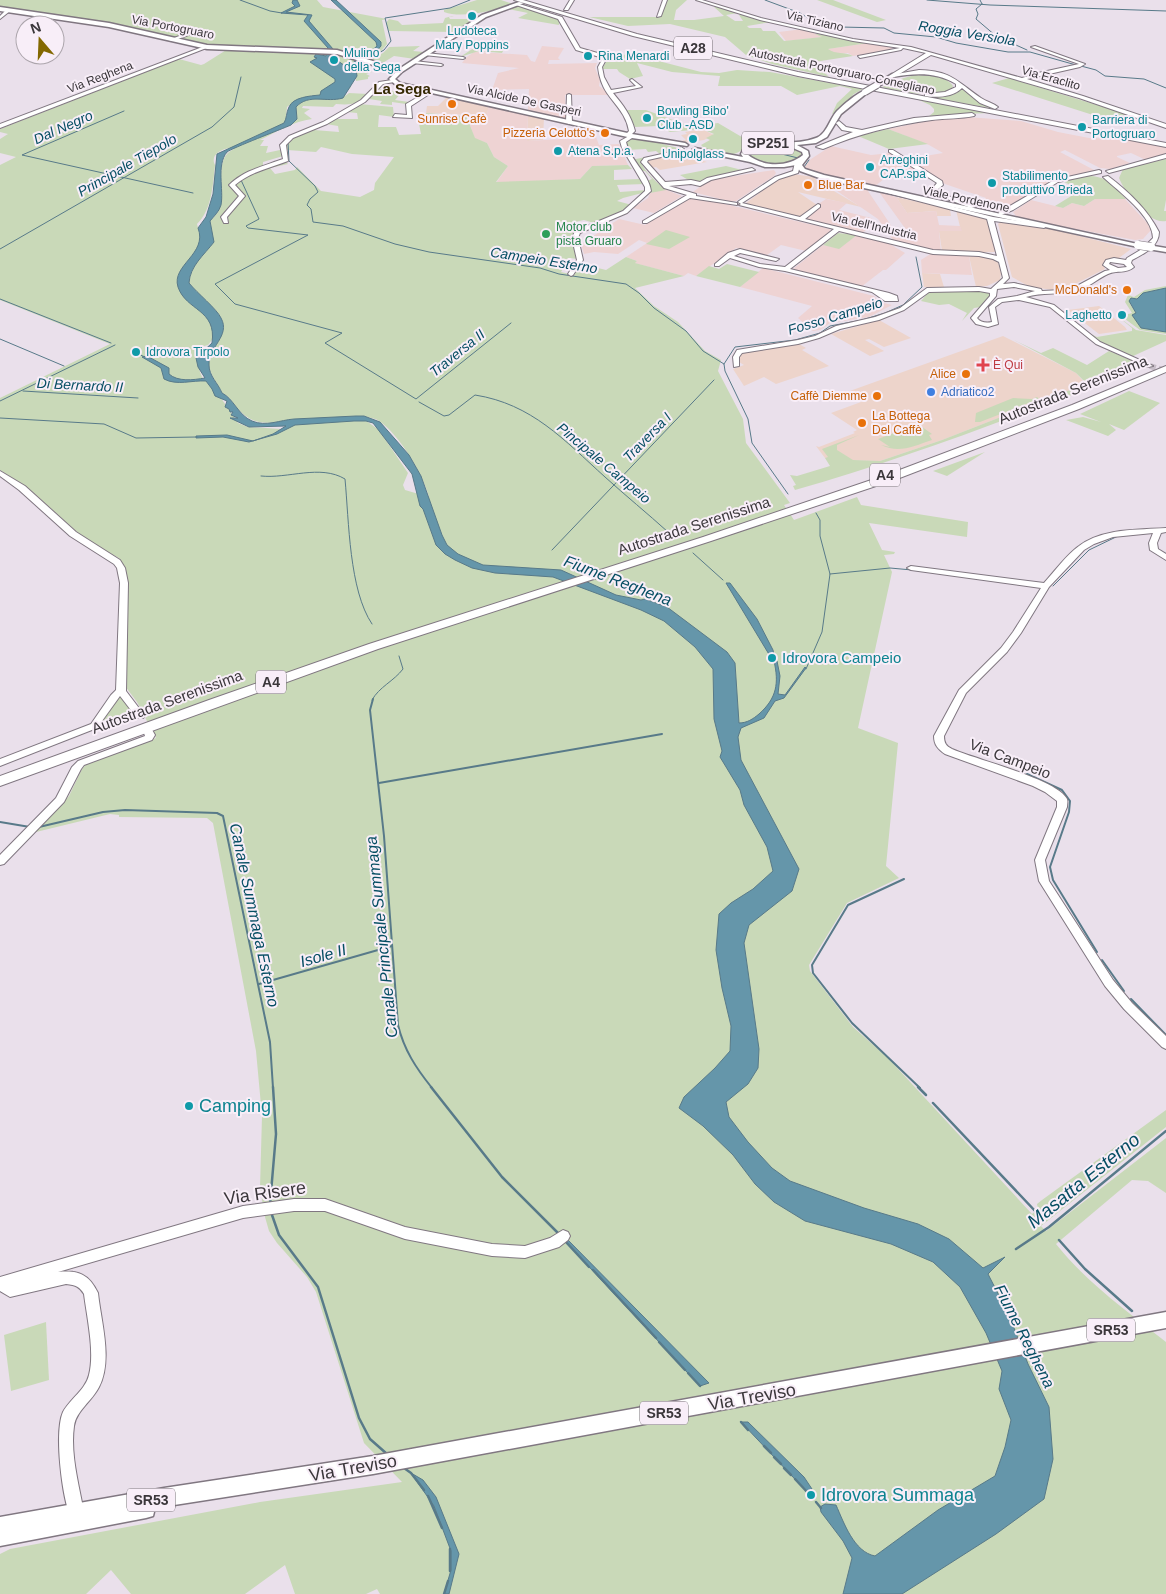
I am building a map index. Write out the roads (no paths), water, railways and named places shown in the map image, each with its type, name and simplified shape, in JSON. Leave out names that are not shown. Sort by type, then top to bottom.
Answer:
[{"type":"highway","name":"Autostrada Portogruaro-Conegliano","points":[[519,2],[715,53],[864,89]]},
{"type":"highway","name":"Autostrada Portogruaro-Conegliano","points":[[519,2],[711,54],[864,89],[1166,143]]},
{"type":"highway","points":[[575,16],[628,26]]},
{"type":"highway","points":[[592,23],[635,40]]},
{"type":"highway","points":[[745,55],[810,75]]},
{"type":"highway","points":[[739,68],[773,70],[824,80]]},
{"type":"highway","points":[[900,70],[908,73]]},
{"type":"highway","points":[[894,75],[908,73],[942,75],[959,82],[974,97],[984,103],[1027,118]]},
{"type":"highway","points":[[864,89],[917,95],[936,95],[956,91],[959,88],[959,82]]},
{"type":"highway","points":[[818,144],[833,135],[920,118],[932,111],[929,105],[918,100],[864,89]]},
{"type":"highway","points":[[818,144],[857,133],[932,118],[976,115],[1027,118]]},
{"type":"highway","points":[[838,123],[844,129],[859,131]]},
{"type":"highway","name":"Autostrada Serenissima","points":[[599,571],[923,462],[1037,419],[1166,364]]},
{"type":"highway","name":"Autostrada Serenissima","points":[[0,774],[127,726],[294,667],[920,468],[1052,418],[1166,370]]},
{"type":"highway","name":"Autostrada Serenissima","points":[[0,781],[298,672],[541,589]]},
{"type":"main road","points":[[391,82],[400,71],[484,16],[519,2]]},
{"type":"main road","name":"Via Portogruaro","points":[[0,9],[101,24],[207,47],[335,52],[355,56],[400,71]]},
{"type":"main road","points":[[802,159],[829,133],[836,118],[864,89],[877,85],[894,75]]},
{"type":"main road","name":"Via Alcide De Gasperi","points":[[391,82],[721,154]]},
{"type":"main road","points":[[833,135],[844,110]]},
{"type":"main road","name":"SP251","points":[[755,144],[785,144],[800,148],[802,159],[783,165],[766,164],[721,154],[734,155],[744,152],[755,144]]},
{"type":"main road","points":[[785,144],[818,144]]},
{"type":"main road","name":"SP251","points":[[744,152],[751,160]]},
{"type":"main road","name":"Viale Pordenone","points":[[802,159],[799,167],[802,170],[822,177]]},
{"type":"main road","name":"Viale Pordenone","points":[[766,164],[793,173],[822,177],[1166,250]]},
{"type":"main road","name":"Via Treviso","points":[[0,1527],[164,1497],[249,1486],[373,1466],[1166,1320]]},
{"type":"main road","name":"Via Treviso","points":[[0,1536],[182,1502],[249,1486]]},
{"type":"street","points":[[566,9],[572,0]]},
{"type":"street","points":[[659,16],[665,0]]},
{"type":"street","name":"Via Tiziano","points":[[698,0],[760,19],[838,36],[911,48],[926,53]]},
{"type":"street","points":[[519,2],[560,18],[578,49],[606,57],[600,67],[604,86],[624,109],[631,123],[631,135],[624,141],[624,149],[634,168],[647,183],[648,191],[624,212],[577,232],[575,238],[580,260],[571,274]]},
{"type":"street","points":[[0,18],[8,11]]},
{"type":"street","points":[[171,40],[194,32]]},
{"type":"street","name":"Via Reghena","points":[[0,126],[207,47]]},
{"type":"street","points":[[1020,80],[1083,64],[1033,47]]},
{"type":"street","points":[[860,57],[911,48]]},
{"type":"street","points":[[894,75],[926,53]]},
{"type":"street","name":"Via Eraclito","points":[[926,53],[1081,97],[1166,126]]},
{"type":"street","points":[[426,54],[462,58]]},
{"type":"street","points":[[414,62],[441,65]]},
{"type":"street","points":[[609,92],[640,87],[632,80]]},
{"type":"street","points":[[226,222],[224,217],[242,196],[232,185],[234,182],[252,172],[286,160],[283,146],[286,140],[345,112],[367,98],[376,87],[391,82]]},
{"type":"street","points":[[395,116],[410,117],[408,105],[432,91]]},
{"type":"street","points":[[569,122],[570,95]]},
{"type":"street","points":[[682,147],[677,152],[644,161],[670,190],[684,195],[683,189],[700,184]]},
{"type":"street","points":[[891,151],[940,182],[935,193],[949,201]]},
{"type":"street","points":[[1002,213],[1056,181],[1085,175],[1117,173],[1166,156]]},
{"type":"street","points":[[739,204],[777,178],[798,171],[802,159]]},
{"type":"street","points":[[777,169],[780,173],[777,178]]},
{"type":"street","points":[[694,195],[690,191],[709,179],[752,170]]},
{"type":"street","points":[[1102,175],[1110,170],[1117,173],[1123,191]]},
{"type":"street","points":[[988,217],[992,224],[1006,278],[995,288],[993,296],[975,317],[975,321],[983,325],[996,323],[992,307],[1004,299],[1018,298],[1027,294],[1077,289],[1107,272],[1130,268],[1128,264],[1129,259],[1143,251],[1156,237],[1157,233],[1153,223],[1123,191],[1102,175]]},
{"type":"street","points":[[662,182],[669,185],[692,182],[700,184]]},
{"type":"street","name":"Viale Pordenone","points":[[883,190],[908,198],[988,217],[1048,226]]},
{"type":"street","name":"Via dell'Industria","points":[[645,222],[684,195],[694,195],[739,204],[945,254],[990,255],[1000,259]]},
{"type":"street","points":[[930,201],[949,201],[1048,226]]},
{"type":"street","points":[[800,220],[818,206]]},
{"type":"street","points":[[1011,209],[1012,216]]},
{"type":"street","points":[[1004,220],[997,223],[996,227],[1007,271]]},
{"type":"street","points":[[786,269],[838,229]]},
{"type":"street","points":[[736,366],[736,357],[739,351],[798,342],[817,337],[838,327],[877,319],[902,309],[927,290],[995,288],[1010,284],[1042,290],[1066,289],[1083,284],[1103,272],[1108,267],[1107,262],[1130,256],[1157,233]]},
{"type":"street","points":[[717,265],[732,252],[740,251],[776,259]]},
{"type":"street","points":[[730,255],[740,260],[772,268],[786,269],[875,292]]},
{"type":"street","points":[[1000,259],[1012,280],[1022,286],[1034,300]]},
{"type":"street","points":[[1114,260],[1128,264]]},
{"type":"street","points":[[1108,267],[1117,270]]},
{"type":"street","points":[[995,288],[1001,294],[1034,300],[1056,309],[1105,347],[1150,366]]},
{"type":"street","points":[[0,473],[22,488],[73,534],[113,558],[121,568],[124,583],[121,691],[140,716]]},
{"type":"street","points":[[1162,530],[1153,543],[1154,550],[1166,558]]},
{"type":"street","name":"Via Campeio","points":[[1162,530],[1122,532],[1081,548],[1046,586],[1026,620],[1004,650],[962,692],[939,736],[939,742],[942,748],[950,752],[997,768],[1051,790],[1060,796],[1063,800],[1062,807],[1040,860],[1044,881],[1109,983],[1128,1006],[1166,1044]]},
{"type":"street","points":[[910,568],[1046,586]]},
{"type":"street","points":[[0,763],[94,726],[114,697],[121,691]]},
{"type":"street","points":[[0,861],[60,800],[77,767],[92,758],[149,738],[148,730]]},
{"type":"street","name":"Via Risere","points":[[0,1283],[243,1212],[294,1205],[325,1205],[405,1232],[492,1250],[525,1252],[554,1243],[563,1236]]},
{"type":"street","name":"Via Risere","points":[[0,1283],[10,1291],[65,1277],[75,1277],[82,1280],[88,1286],[91,1293],[97,1373],[89,1389],[67,1420],[66,1434],[76,1513]]},
{"type":"street","points":[[0,1532],[47,1522],[53,1518]]},
{"type":"street","points":[[0,1546],[27,1532]]},
{"type":"water","points":[[293,0],[297,0],[300,6],[286,12],[312,15],[309,21],[333,49],[332,54],[343,65],[352,66],[356,58],[368,54],[377,46],[376,42],[331,0],[336,0],[381,42],[381,46],[374,54],[359,61],[356,69],[357,76],[343,98],[306,100],[296,107],[297,119],[291,125],[231,150],[224,157],[221,171],[221,205],[210,221],[214,242],[195,266],[189,283],[215,310],[223,324],[221,336],[210,359],[210,373],[222,393],[230,399],[243,415],[257,423],[356,416],[364,416],[380,422],[409,455],[421,476],[442,535],[447,545],[458,554],[483,565],[561,570],[616,595],[641,600],[645,599],[667,607],[727,652],[735,663],[739,723],[754,718],[770,702],[776,683],[774,661],[777,661],[780,676],[778,694],[785,695],[806,668],[784,698],[775,701],[764,718],[741,728],[738,737],[741,760],[799,869],[792,891],[749,925],[744,943],[759,1049],[758,1068],[748,1084],[726,1102],[729,1117],[748,1142],[772,1168],[790,1181],[864,1208],[918,1224],[949,1239],[983,1268],[1005,1257],[988,1274],[1009,1315],[1028,1364],[1049,1407],[1053,1459],[1044,1499],[996,1534],[902,1594],[843,1594],[852,1558],[843,1541],[821,1512],[820,1507],[825,1504],[836,1505],[846,1528],[856,1543],[861,1549],[875,1556],[938,1510],[995,1476],[1005,1447],[1011,1420],[999,1389],[1002,1371],[986,1333],[960,1287],[933,1262],[891,1244],[805,1221],[774,1202],[755,1184],[733,1155],[703,1126],[679,1108],[684,1097],[730,1051],[731,1026],[716,950],[719,914],[731,903],[753,889],[773,871],[767,847],[744,805],[740,790],[720,757],[722,751],[714,719],[713,669],[695,647],[664,621],[641,610],[553,577],[495,573],[472,568],[445,554],[436,545],[423,509],[420,506],[412,474],[373,423],[354,421],[295,425],[277,434],[255,440],[273,434],[286,426],[249,427],[230,418],[238,418],[231,415],[233,412],[230,412],[225,407],[227,401],[215,396],[206,381],[169,381],[164,379],[161,368],[142,357],[147,356],[169,368],[169,374],[173,377],[191,380],[205,378],[198,367],[196,358],[212,343],[210,323],[182,295],[177,279],[198,245],[200,237],[198,228],[206,217],[213,194],[217,154],[284,123],[287,111],[294,101],[320,95],[321,91],[335,82],[335,79],[310,62],[317,58],[314,57],[316,54],[326,56],[328,48],[304,21],[308,15],[281,13],[295,6],[292,3]]},
{"type":"water","points":[[1166,288],[1166,332],[1141,328],[1132,315],[1136,313],[1129,301],[1131,298],[1137,299],[1143,293]]},
{"type":"water","points":[[227,435],[253,441],[249,442],[223,437],[196,438],[196,436]]},
{"type":"water","points":[[726,583],[730,583],[757,619],[774,655],[770,656]]},
{"type":"water","points":[[567,1239],[709,1383],[700,1386],[565,1241]]},
{"type":"water","points":[[741,1422],[748,1422],[804,1477],[812,1489],[808,1493]]},
{"type":"water","points":[[411,1473],[423,1480],[436,1497],[459,1554],[449,1594],[444,1594],[451,1570],[451,1551],[434,1506]]},
{"type":"waterway","points":[[240,0],[270,11],[282,13]]},
{"type":"waterway","points":[[370,58],[384,50],[391,41],[385,18],[450,8],[470,0]]},
{"type":"waterway","name":"Roggia Versiola","points":[[765,0],[800,13],[811,20],[840,27],[884,28],[894,33],[936,37],[956,43],[1008,52],[1030,52],[1076,65]]},
{"type":"waterway","points":[[927,0],[982,4]]},
{"type":"waterway","points":[[980,0],[982,4]]},
{"type":"waterway","points":[[982,4],[1166,11]]},
{"type":"waterway","points":[[982,4],[976,9],[978,14],[976,19],[996,36],[1027,50]]},
{"type":"waterway","points":[[148,68],[195,50]]},
{"type":"waterway","name":"Roggia Versiola","points":[[1081,66],[1096,70],[1105,76],[1144,79],[1166,88]]},
{"type":"waterway","name":"Principale Tiepolo","points":[[124,178],[212,127],[234,107],[241,77]]},
{"type":"waterway","name":"Dal Negro","points":[[124,111],[22,155],[124,178]]},
{"type":"waterway","name":"Campeio Esterno","points":[[288,142],[289,161],[315,186],[318,192],[310,199],[307,205],[311,209],[313,222],[343,226],[395,244],[429,252],[540,268],[559,274],[626,284],[639,293],[654,308],[686,331],[703,351],[724,364]]},
{"type":"waterway","points":[[757,148],[798,158]]},
{"type":"waterway","points":[[804,167],[809,160]]},
{"type":"waterway","name":"Principale Tiepolo","points":[[0,249],[124,178]]},
{"type":"waterway","points":[[124,178],[193,193]]},
{"type":"waterway","name":"Pincipale Campeio","points":[[243,179],[241,180],[259,219],[246,226],[248,228],[308,235],[215,284],[235,304],[342,333],[325,343],[416,399],[511,323]]},
{"type":"waterway","name":"Fosso Campeio","points":[[724,364],[735,347],[795,340],[820,333],[830,326],[862,320],[903,305],[922,287],[916,257]]},
{"type":"waterway","name":"Principale Tiepolo","points":[[0,299],[111,343]]},
{"type":"waterway","points":[[0,339],[64,366]]},
{"type":"waterway","points":[[0,401],[115,345]]},
{"type":"waterway","name":"Principale Tiepolo","points":[[138,354],[145,357]]},
{"type":"waterway","name":"Campeio Esterno","points":[[724,364],[725,371],[748,419],[752,443],[788,494]]},
{"type":"waterway","name":"Traversa I","points":[[614,485],[714,380]]},
{"type":"waterway","name":"Di Bernardo II","points":[[23,391],[138,398]]},
{"type":"waterway","name":"Pincipale Campeio","points":[[419,402],[444,416],[449,415],[475,395],[514,406],[561,437],[614,485]]},
{"type":"waterway","points":[[0,418],[104,424],[136,438],[197,437]]},
{"type":"waterway","name":"Canale Principale Summaga","points":[[261,476],[315,472],[335,475],[345,479],[354,574],[364,610],[372,624]]},
{"type":"waterway","name":"Traversa I","points":[[552,550],[614,485]]},
{"type":"waterway","name":"Pincipale Campeio","points":[[614,485],[668,532]]},
{"type":"waterway","name":"Campeio Esterno","points":[[816,513],[820,520],[820,536],[830,574]]},
{"type":"waterway","points":[[1053,586],[1089,550],[1118,536]]},
{"type":"waterway","name":"Pincipale Campeio","points":[[693,553],[723,580]]},
{"type":"waterway","points":[[830,574],[890,568],[912,570]]},
{"type":"waterway","name":"Campeio Esterno","points":[[806,669],[822,632],[830,574]]},
{"type":"waterway","name":"Canale Principale Summaga","points":[[372,700],[403,669],[399,656]]},
{"type":"waterway","name":"Canale Principale Summaga","points":[[373,699],[370,710],[384,836],[398,1025],[411,1058],[432,1088]]},
{"type":"waterway","points":[[379,783],[662,734]]},
{"type":"waterway","points":[[1027,774],[1062,790],[1070,801],[1069,812],[1050,867],[1053,880],[1097,952]]},
{"type":"waterway","name":"Canale Summaga Esterno","points":[[39,827],[103,812],[125,810],[217,813],[223,816],[270,1042],[273,1088]]},
{"type":"waterway","name":"Canale Summaga Esterno","points":[[0,822],[30,827]]},
{"type":"waterway","points":[[904,879],[848,905],[812,965],[813,973],[852,1023],[920,1088]]},
{"type":"waterway","name":"Isole II","points":[[259,984],[392,946]]},
{"type":"waterway","points":[[1102,960],[1124,991]]},
{"type":"waterway","points":[[1131,999],[1166,1035]]},
{"type":"waterway","name":"Canale Summaga Esterno","points":[[270,1204],[276,1134],[273,1087]]},
{"type":"waterway","name":"Canale Principale Summaga","points":[[431,1087],[502,1177],[558,1233]]},
{"type":"waterway","points":[[918,1087],[926,1095]]},
{"type":"waterway","points":[[933,1103],[1037,1213]]},
{"type":"waterway","name":"Masatta Esterno","points":[[1016,1249],[1049,1227],[1166,1131]]},
{"type":"waterway","name":"Canale Summaga Esterno","points":[[272,1215],[279,1235],[318,1287],[359,1418],[370,1439],[387,1454]]},
{"type":"waterway","points":[[1059,1240],[1085,1269],[1132,1311]]},
{"type":"waterway","name":"Canale Principale Summaga","points":[[565,1241],[589,1267]]},
{"type":"waterway","name":"Canale Principale Summaga","points":[[593,1270],[656,1338]]},
{"type":"waterway","name":"Canale Principale Summaga","points":[[659,1342],[685,1370]]},
{"type":"waterway","name":"Canale Principale Summaga","points":[[688,1373],[700,1386]]},
{"type":"waterway","name":"Canale Principale Summaga","points":[[741,1422],[748,1430]]},
{"type":"waterway","name":"Canale Principale Summaga","points":[[764,1446],[771,1453]]},
{"type":"waterway","name":"Canale Principale Summaga","points":[[774,1457],[781,1464]]},
{"type":"waterway","name":"Canale Summaga Esterno","points":[[404,1468],[411,1473],[424,1490]]},
{"type":"waterway","name":"Canale Principale Summaga","points":[[784,1468],[791,1475]]},
{"type":"waterway","name":"Canale Principale Summaga","points":[[795,1479],[808,1493]]},
{"type":"waterway","name":"Canale Summaga Esterno","points":[[428,1496],[442,1528]]},
{"type":"waterway","name":"Canale Principale Summaga","points":[[816,1502],[821,1508]]},
{"type":"waterway","name":"Canale Summaga Esterno","points":[[450,1549],[450,1571]]},
{"type":"waterway","name":"Canale Summaga Esterno","points":[[444,1594],[448,1581]]},
{"type":"tunnel","points":[[1150,366],[1166,371]]},
{"type":"place","name":"Ludoteca Mary Poppins","points":[[472,16]]},
{"type":"place","name":"Rina Menardi","points":[[588,56]]},
{"type":"place","name":"Mulino della Sega","points":[[334,60]]},
{"type":"place","name":"Sunrise Cafè","points":[[452,104]]},
{"type":"place","name":"Bowling Bibo' Club -ASD","points":[[647,118]]},
{"type":"place","name":"Barriera di Portogruaro","points":[[1082,127]]},
{"type":"place","name":"Pizzeria Celotto's","points":[[605,133]]},
{"type":"place","name":"Unipolglass","points":[[693,139]]},
{"type":"place","name":"Atena S.p.a.","points":[[558,151]]},
{"type":"place","name":"Arreghini CAP.spa","points":[[870,167]]},
{"type":"place","name":"Stabilimento produttivo Brieda","points":[[992,183]]},
{"type":"place","name":"Blue Bar","points":[[808,185]]},
{"type":"place","name":"Motor club pista Gruaro","points":[[546,234]]},
{"type":"place","name":"McDonald's","points":[[1127,290]]},
{"type":"place","name":"Laghetto","points":[[1122,315]]},
{"type":"place","name":"Idrovora Tirpolo","points":[[136,352]]},
{"type":"place","name":"È Qui","points":[[983,365]]},
{"type":"place","name":"Alice","points":[[966,374]]},
{"type":"place","name":"Adriatico2","points":[[931,392]]},
{"type":"place","name":"Caffè Diemme","points":[[877,396]]},
{"type":"place","name":"La Bottega Del Caffè","points":[[862,423]]},
{"type":"place","name":"Idrovora Campeio","points":[[772,658]]},
{"type":"place","name":"Camping","points":[[189,1106]]},
{"type":"place","name":"Idrovora Summaga","points":[[811,1495]]},
{"type":"district","name":"La Sega","points":[[402,89]]},
{"type":"water label","name":"Traversa II","points":[[457,353]]},
{"type":"water label","name":"Fiume Reghena","points":[[618,580]]},
{"type":"water label","name":"Fiume Reghena","points":[[1025,1336]]}]
